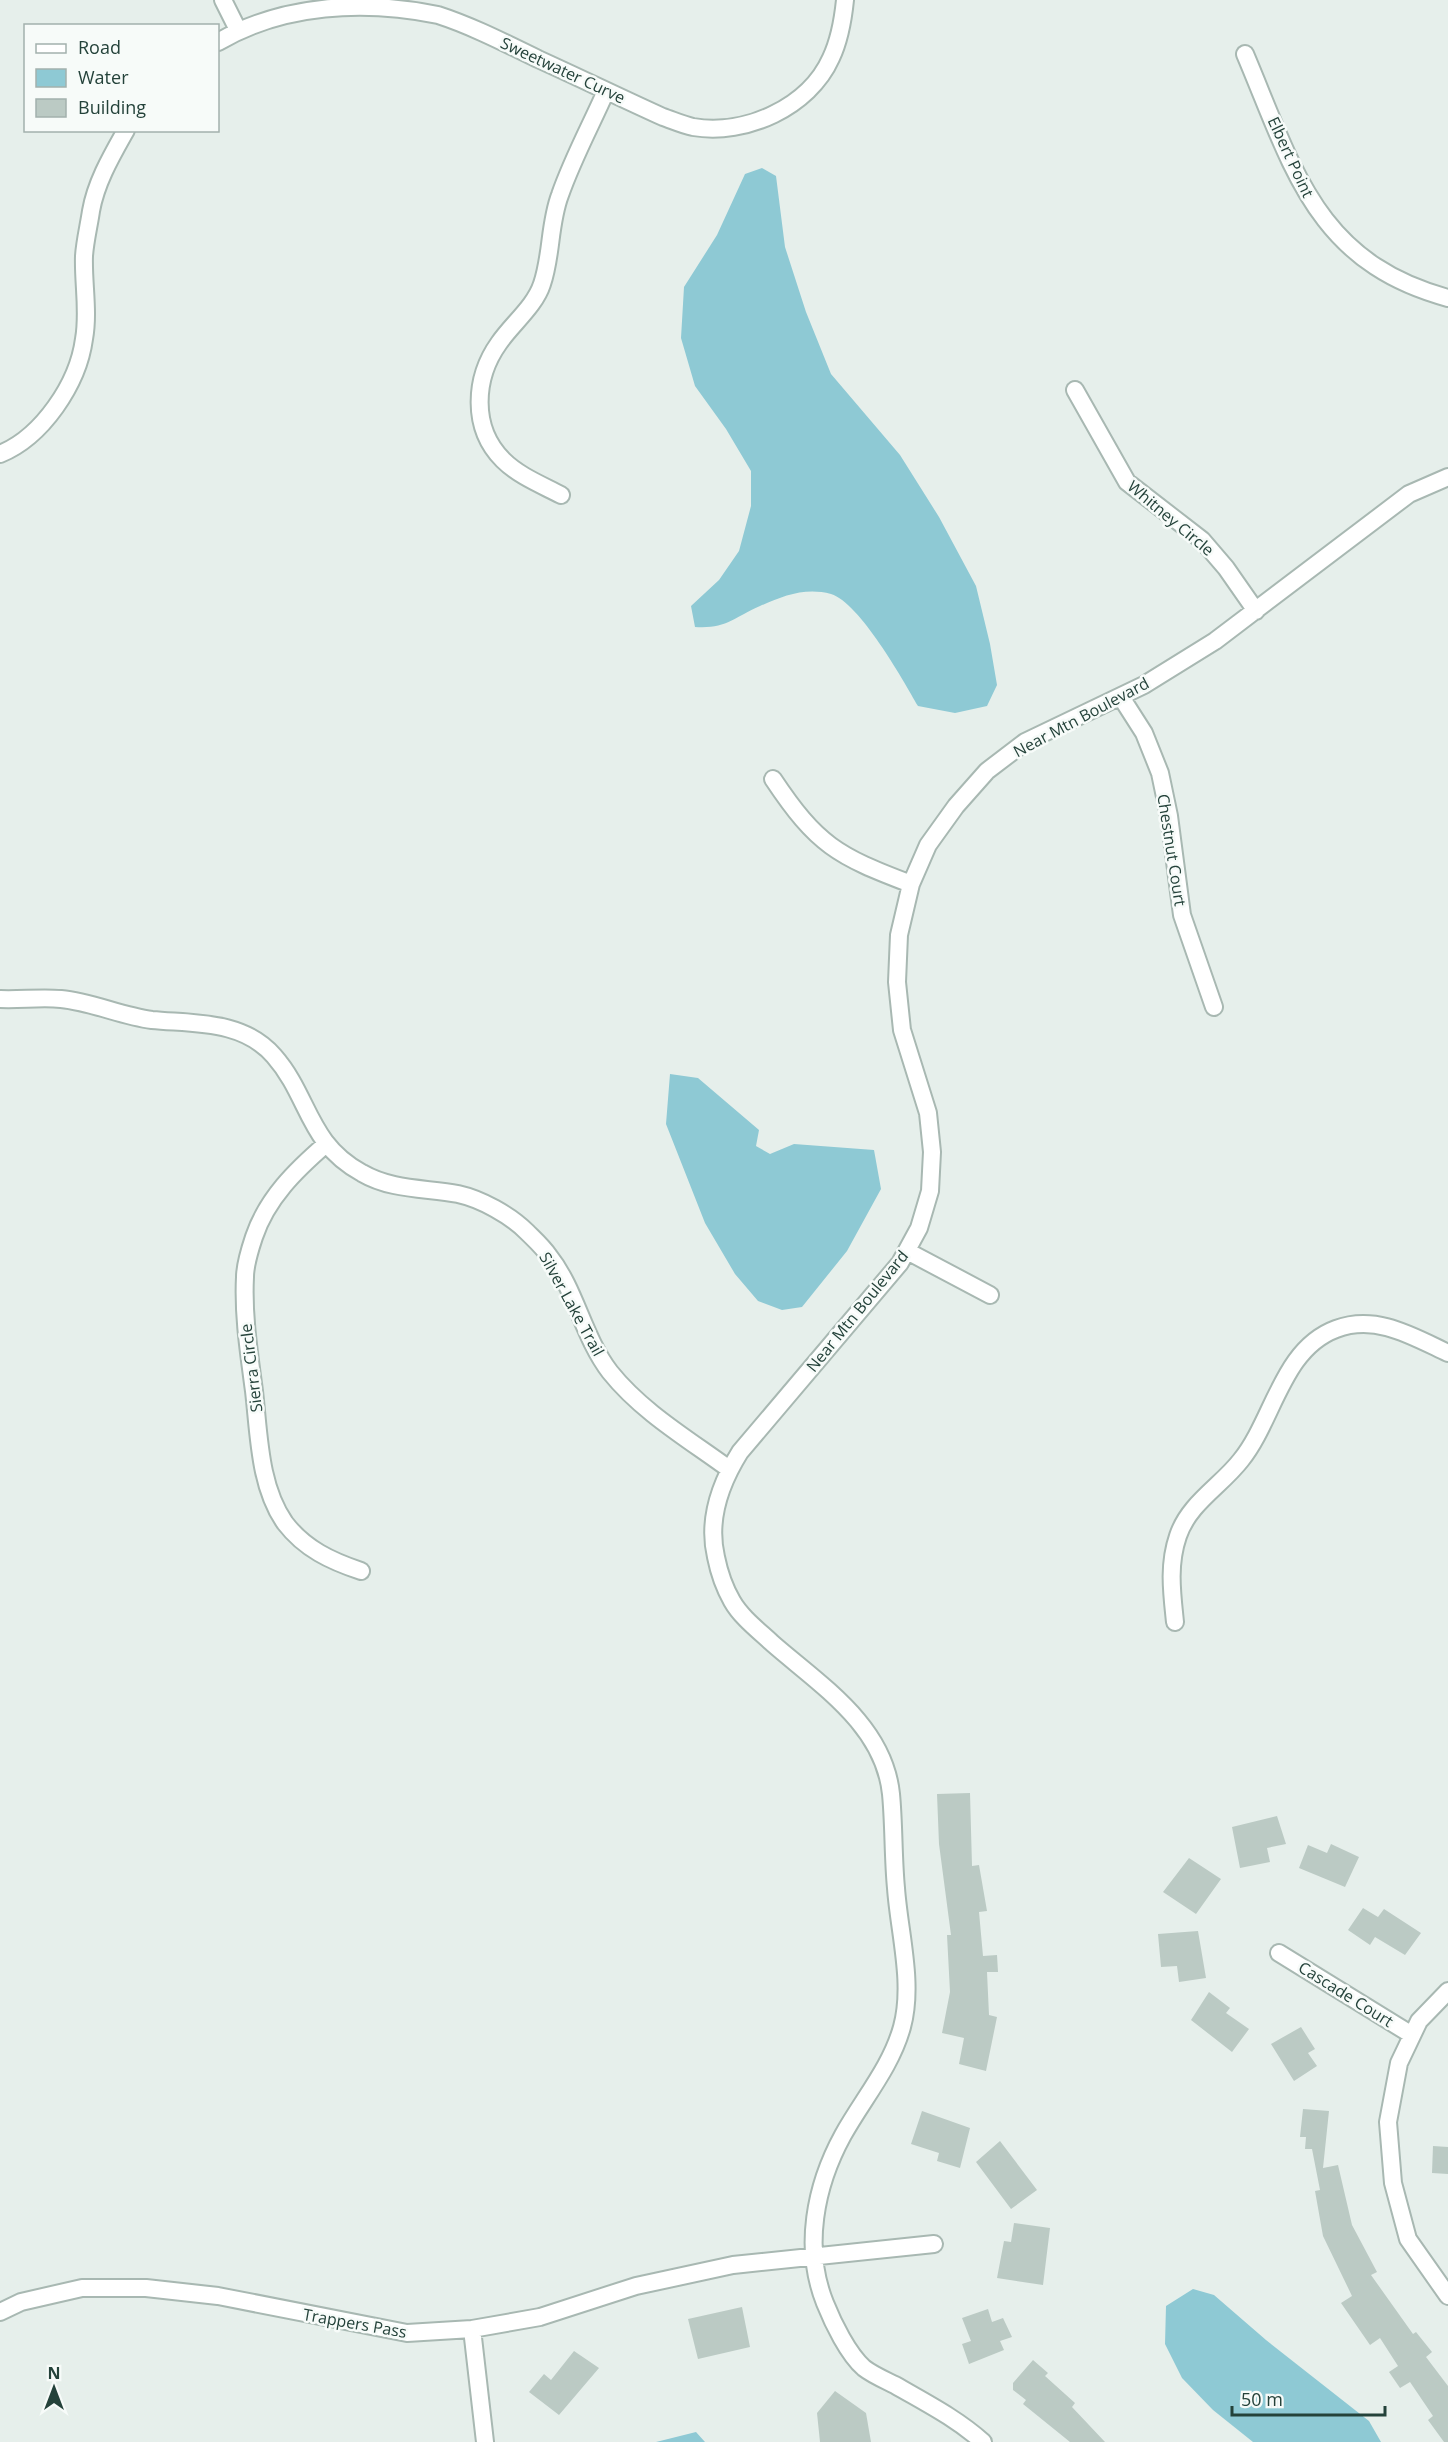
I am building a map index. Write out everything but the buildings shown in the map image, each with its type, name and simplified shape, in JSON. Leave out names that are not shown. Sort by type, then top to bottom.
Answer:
[{"type":"street","points":[[223,0],[237,30]]},
{"type":"street","name":"Sweetwater Curve","points":[[219,41],[237,30],[291,10],[340,3],[388,4],[436,14],[482,32],[606,91],[692,127],[725,128],[757,122],[786,108],[812,87],[834,50],[842,30],[845,0]]},
{"type":"street","name":"Elbert Point","points":[[1245,54],[1305,191],[1331,229],[1359,255],[1390,276],[1423,291],[1448,298]]},
{"type":"street","points":[[561,495],[523,476],[503,460],[488,439],[480,415],[479,390],[486,365],[499,343],[541,288],[550,258],[552,226],[560,196],[606,91]]},
{"type":"street","points":[[0,454],[35,431],[57,404],[73,373],[84,339],[84,255],[92,207],[108,162],[125,132]]},
{"type":"street","name":"Whitney Circle","points":[[1075,390],[1127,482],[1202,540],[1226,568],[1256,611]]},
{"type":"street","name":"Near Mtn Boulevard","points":[[983,2442],[962,2423],[864,2367],[834,2326],[818,2286],[814,2256],[818,2196],[843,2136],[884,2070],[903,2026],[906,1983],[895,1870],[891,1793],[886,1765],[873,1737],[854,1716],[755,1627],[733,1603],[720,1574],[712,1543],[714,1511],[729,1469],[740,1452],[876,1293],[907,1251],[919,1228],[930,1191],[932,1152],[928,1113],[902,1030],[897,982],[898,935],[911,884],[928,845],[956,806],[987,771],[1026,742],[1121,697],[1215,641],[1409,494],[1448,477]]},
{"type":"street","name":"Chestnut Court","points":[[1121,697],[1144,733],[1160,773],[1169,816],[1182,915],[1214,1007]]},
{"type":"street","points":[[773,779],[797,815],[817,837],[842,855],[911,884]]},
{"type":"street","name":"Silver Lake Trail","points":[[0,999],[61,999],[151,1020],[219,1025],[246,1035],[272,1053],[291,1077],[312,1123],[337,1156],[363,1174],[392,1185],[460,1194],[495,1209],[525,1230],[550,1257],[585,1332],[609,1371],[641,1404],[729,1469]]},
{"type":"street","name":"Sierra Circle","points":[[326,1144],[296,1170],[270,1201],[254,1236],[245,1274],[245,1314],[263,1465],[270,1495],[285,1522],[305,1544],[331,1561],[361,1572]]},
{"type":"street","points":[[907,1251],[990,1295]]},
{"type":"street","points":[[1175,1622],[1171,1559],[1179,1534],[1191,1511],[1241,1460],[1265,1424],[1294,1362],[1313,1342],[1335,1329],[1359,1324],[1385,1325],[1448,1353]]},
{"type":"street","name":"Cascade Court","points":[[1280,1953],[1413,2035]]},
{"type":"street","points":[[1448,1991],[1419,2021],[1400,2063],[1388,2122],[1393,2184],[1408,2239],[1448,2296]]},
{"type":"street","name":"Trappers Pass","points":[[0,2312],[21,2302],[82,2288],[146,2288],[218,2296],[407,2333],[472,2329],[540,2317],[636,2286],[722,2267],[934,2244]]},
{"type":"street","points":[[472,2329],[485,2442]]},
{"type":"water","points":[[762,168],[776,176],[785,247],[806,312],[831,374],[900,455],[939,517],[976,586],[997,685],[987,706],[955,713],[918,706],[892,662],[867,627],[842,600],[831,594],[803,592],[794,594],[769,602],[729,622],[695,627],[691,606],[719,580],[739,551],[751,506],[751,471],[726,429],[695,386],[681,338],[684,287],[717,235],[745,174]]},
{"type":"water","points":[[670,1074],[698,1078],[759,1130],[756,1146],[770,1154],[794,1144],[874,1150],[881,1189],[847,1251],[802,1307],[782,1310],[758,1301],[735,1274],[705,1223],[666,1124]]},
{"type":"water","points":[[1193,2289],[1214,2295],[1266,2340],[1369,2421],[1381,2442],[1253,2442],[1213,2410],[1182,2378],[1165,2344],[1166,2306]]},
{"type":"water","points":[[696,2432],[705,2442],[656,2442]]}]
